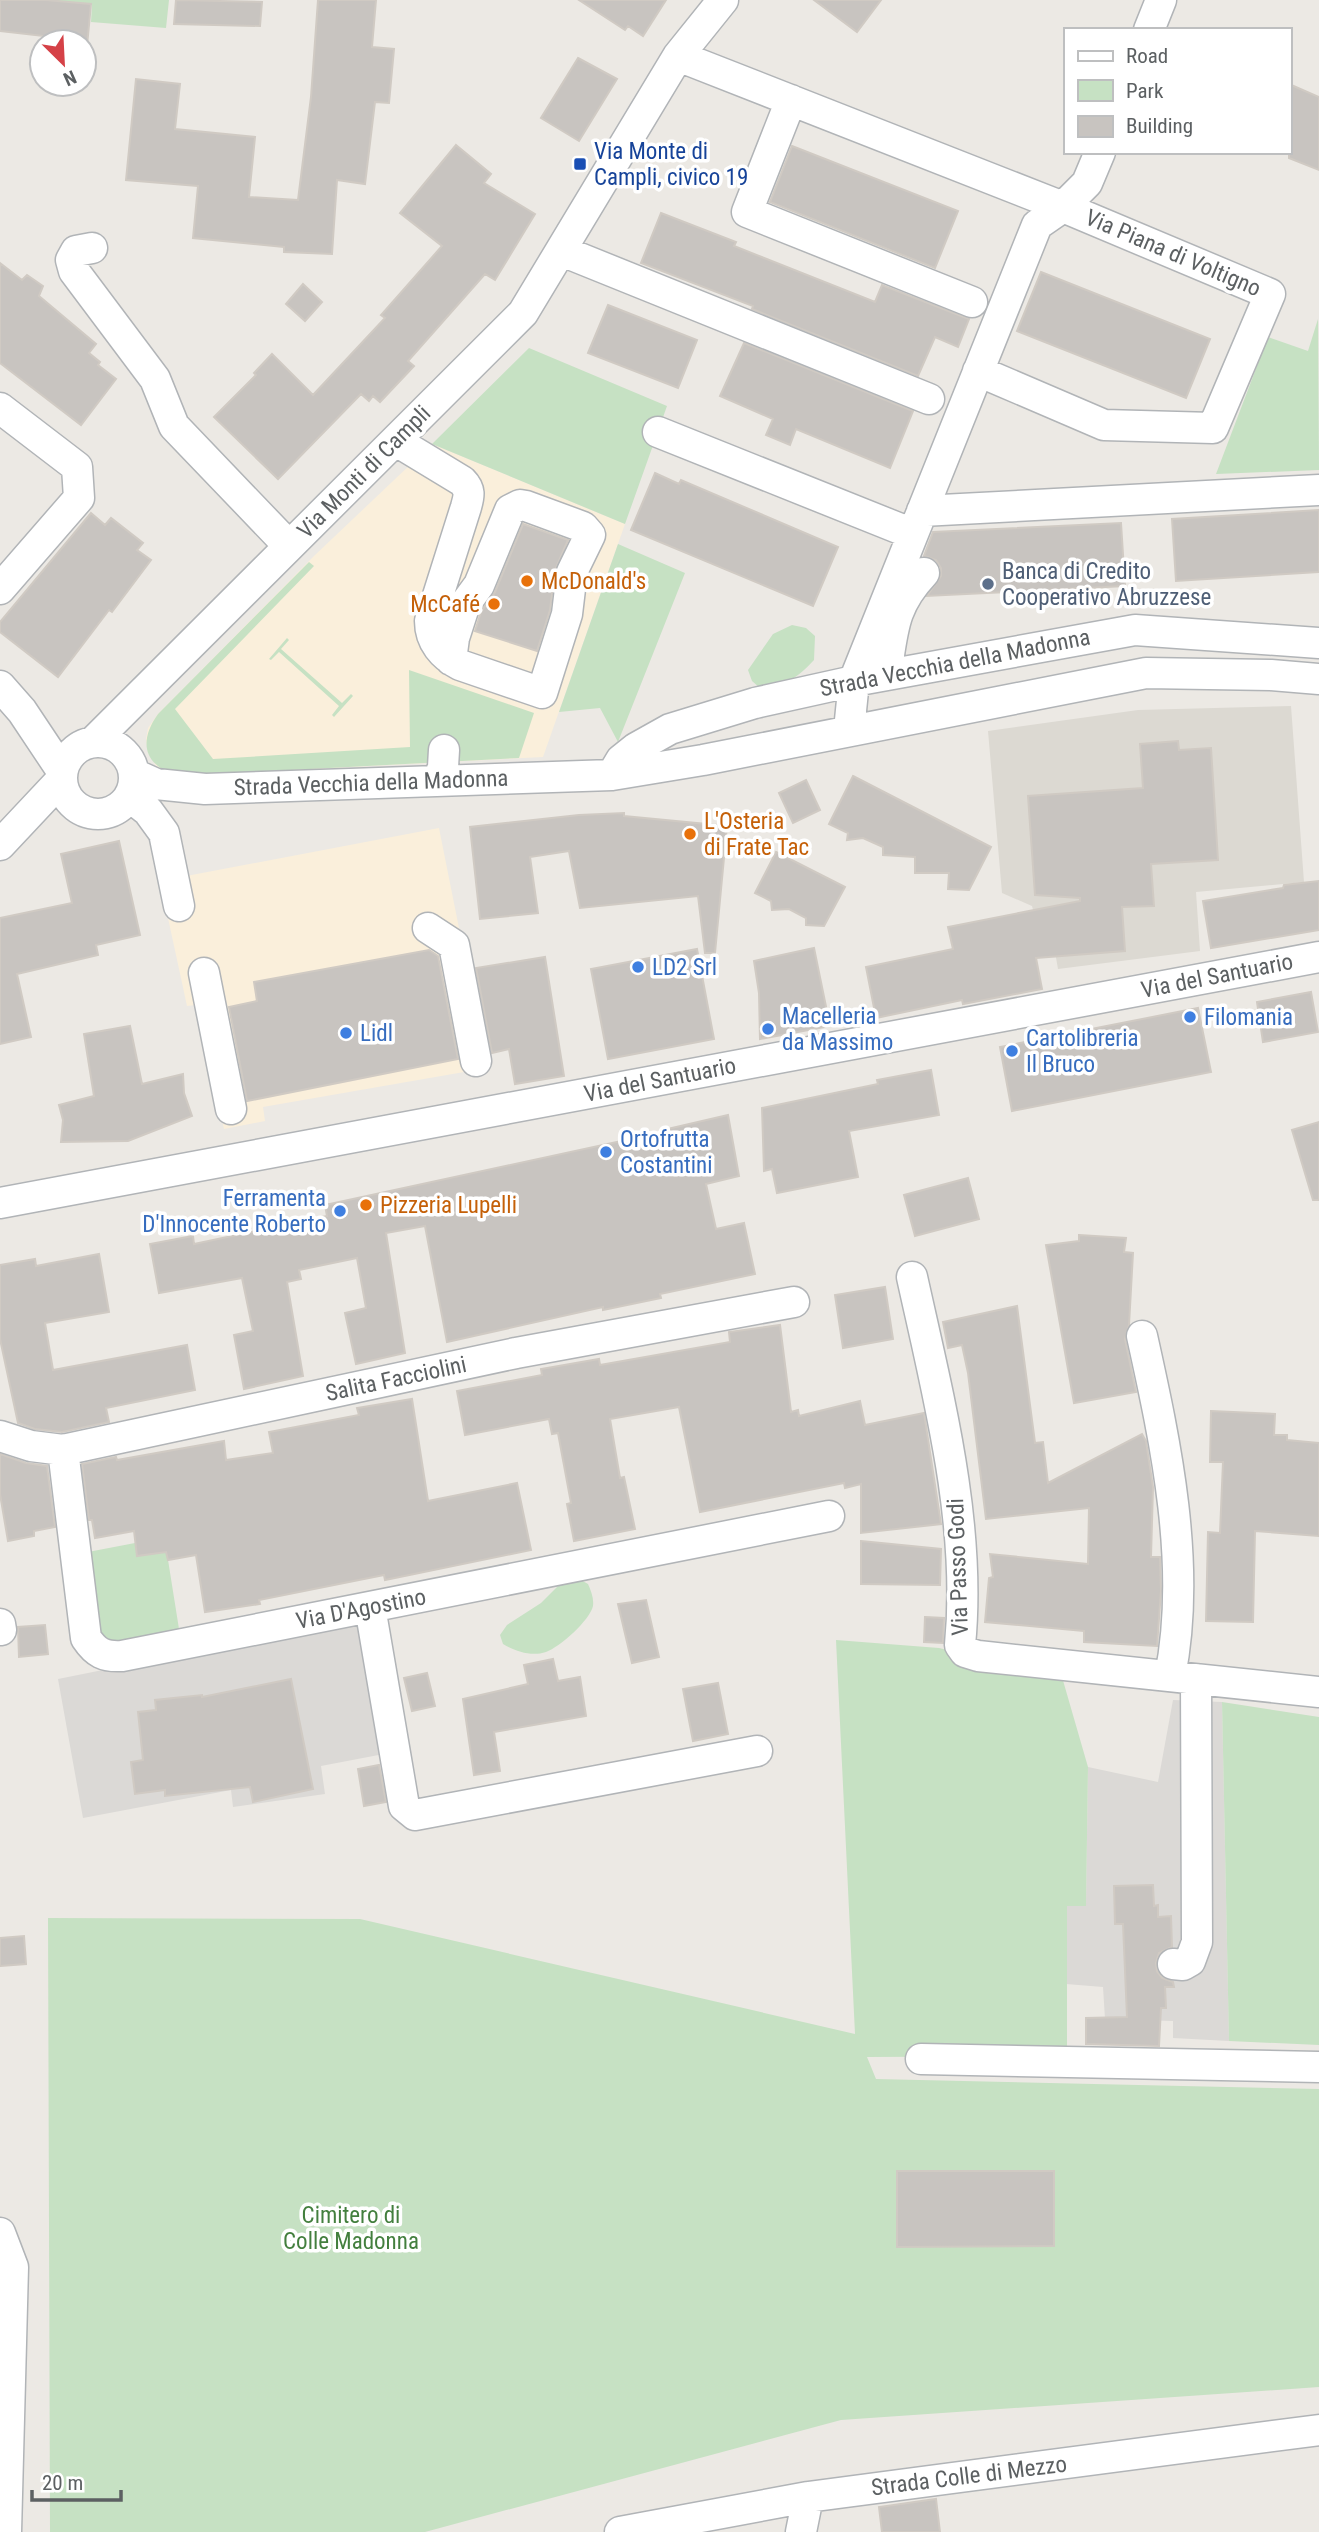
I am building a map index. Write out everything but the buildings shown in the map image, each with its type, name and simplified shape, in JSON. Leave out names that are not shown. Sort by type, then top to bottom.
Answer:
[{"type":"street","name":"Via Monti di Campli","points":[[112,761],[125,725],[154,683],[523,313],[678,56],[723,0]]},
{"type":"street","points":[[1150,28],[1161,0]]},
{"type":"street","name":"Via Piana di Voltigno","points":[[678,56],[1063,207],[1270,294],[1213,428],[1104,425],[978,371]]},
{"type":"street","points":[[791,100],[747,212],[972,302]]},
{"type":"street","name":"Via Piana di Voltigno","points":[[849,730],[854,681],[1037,225],[1063,207],[1087,183],[1099,154]]},
{"type":"street","points":[[92,248],[76,251],[71,260],[74,271],[155,379],[174,426],[289,546]]},
{"type":"street","points":[[562,251],[929,399]]},
{"type":"street","points":[[0,408],[77,467],[79,498],[0,589]]},
{"type":"street","points":[[658,432],[918,522],[1319,491]]},
{"type":"street","points":[[396,441],[463,481],[470,495],[430,621],[434,639],[443,654],[452,660],[542,693],[567,614],[572,572],[589,541],[589,533],[583,527],[523,506],[510,510],[480,584],[465,604],[454,638],[452,660]]},
{"type":"street","points":[[886,675],[899,606],[909,589],[924,573]]},
{"type":"street","name":"Strada Vecchia della Madonna","points":[[612,775],[621,760],[636,748],[670,729],[755,703],[886,675],[1135,629],[1319,643]]},
{"type":"street","name":"Strada Vecchia della Madonna","points":[[22,711],[59,735],[156,785],[190,789],[612,775],[703,760],[1146,673],[1271,675],[1319,679]]},
{"type":"street","points":[[0,686],[22,711],[61,775],[63,791],[78,809],[89,813],[112,812],[121,806],[112,761]]},
{"type":"street","points":[[438,780],[443,767],[444,750]]},
{"type":"street","points":[[0,845],[61,775],[69,755],[112,761],[164,833],[179,906]]},
{"type":"street","points":[[428,928],[454,945],[476,1061]]},
{"type":"street","name":"Via del Santuario","points":[[0,1203],[1317,966]]},
{"type":"street","points":[[204,973],[231,1109]]},
{"type":"street","name":"Via Passo Godi","points":[[912,1278],[956,1490],[960,1645],[965,1652],[978,1656],[1319,1692]]},
{"type":"street","name":"Salita Facciolini","points":[[0,1436],[31,1446],[63,1450],[516,1353],[794,1302]]},
{"type":"street","points":[[1142,1336],[1158,1408],[1180,1561],[1178,1639],[1183,1678],[1197,1942],[1190,1961],[1183,1965],[1173,1964]]},
{"type":"street","name":"Via D'Agostino","points":[[63,1450],[86,1638],[92,1647],[106,1657],[829,1516]]},
{"type":"street","points":[[370,1607],[404,1806],[415,1815],[757,1751]]},
{"type":"street","points":[[920,2059],[1319,2067]]},
{"type":"street","points":[[0,2233],[6,2268],[6,2532]]},
{"type":"street","name":"Strada Colle di Mezzo","points":[[620,2532],[808,2497],[1319,2430]]},
{"type":"street","points":[[802,2532],[808,2497]]},
{"type":"shaded area","name":"McDonald's","points":[[432,444],[625,524],[543,757],[177,776],[156,766],[148,752],[146,739],[148,728],[158,714],[314,556]]},
{"type":"shaded area","points":[[1291,706],[1304,882],[1196,892],[1200,951],[1058,969],[1051,929],[1038,928],[1032,906],[1002,893],[988,731],[1138,710]]},
{"type":"shaded area","points":[[439,828],[487,1068],[263,1107],[265,1121],[224,1129],[196,1005],[187,1006],[160,881]]},
{"type":"shaded area","points":[[361,1618],[389,1753],[321,1766],[325,1794],[233,1807],[231,1790],[83,1818],[58,1679]]},
{"type":"shaded area","points":[[1173,1700],[1222,1702],[1229,2041],[1173,2038],[1173,2021],[1105,2019],[1103,1987],[1066,1984],[1067,1906],[1086,1905],[1088,1767],[1158,1782]]},
{"type":"green space","points":[[45,0],[169,0],[166,28],[91,22],[92,5]]},
{"type":"green space","points":[[1318,319],[1319,470],[1216,474],[1268,337],[1308,351]]},
{"type":"green space","points":[[529,348],[667,406],[625,524],[432,444]]},
{"type":"green space","points":[[618,544],[685,573],[618,742],[600,708],[559,712]]},
{"type":"green space","points":[[309,562],[314,566],[175,709],[213,759],[410,747],[409,670],[534,713],[519,758],[177,776],[157,766],[151,759],[147,743],[148,734],[158,714]]},
{"type":"green space","points":[[792,625],[806,628],[815,636],[814,660],[790,680],[760,688],[752,681],[748,670],[773,634]]},
{"type":"green space","points":[[287,638],[289,640],[281,649],[342,703],[351,694],[353,696],[334,717],[332,715],[339,706],[279,652],[269,659]]},
{"type":"green space","points":[[165,1541],[179,1629],[113,1643],[100,1635],[88,1552],[135,1543],[136,1546]]},
{"type":"green space","points":[[579,1579],[588,1584],[593,1606],[581,1625],[566,1639],[546,1652],[535,1654],[518,1651],[503,1644],[500,1635],[507,1625],[541,1603],[562,1582]]},
{"type":"green space","name":"Cimitero di Colle Madonna","points":[[836,1640],[939,1648],[1062,1677],[1088,1767],[1086,1906],[1067,1906],[1067,2056],[867,2057],[876,2079],[1319,2089],[1319,2387],[841,2420],[425,2532],[50,2532],[48,1918],[360,1919],[855,2034]]},
{"type":"green space","points":[[1222,1702],[1319,1717],[1319,2045],[1229,2041]]},
{"type":"place","name":"Via Monte di Campli, civico 19","points":[[580,164]]},
{"type":"place","name":"McDonald's","points":[[527,581]]},
{"type":"place","name":"Banca di Credito Cooperativo Abruzzese","points":[[988,584]]},
{"type":"place","name":"McCafé","points":[[494,604]]},
{"type":"place","name":"L'Osteria di Frate Tac","points":[[690,834]]},
{"type":"place","name":"LD2 Srl","points":[[638,967]]},
{"type":"place","name":"Filomania","points":[[1190,1017]]},
{"type":"place","name":"Macelleria da Massimo","points":[[768,1029]]},
{"type":"place","name":"Lidl","points":[[346,1033]]},
{"type":"place","name":"Cartolibreria Il Bruco","points":[[1012,1051]]},
{"type":"place","name":"Ortofrutta Costantini","points":[[606,1152]]},
{"type":"place","name":"Pizzeria Lupelli","points":[[366,1205]]},
{"type":"place","name":"Ferramenta D'Innocente Roberto","points":[[340,1211]]}]
